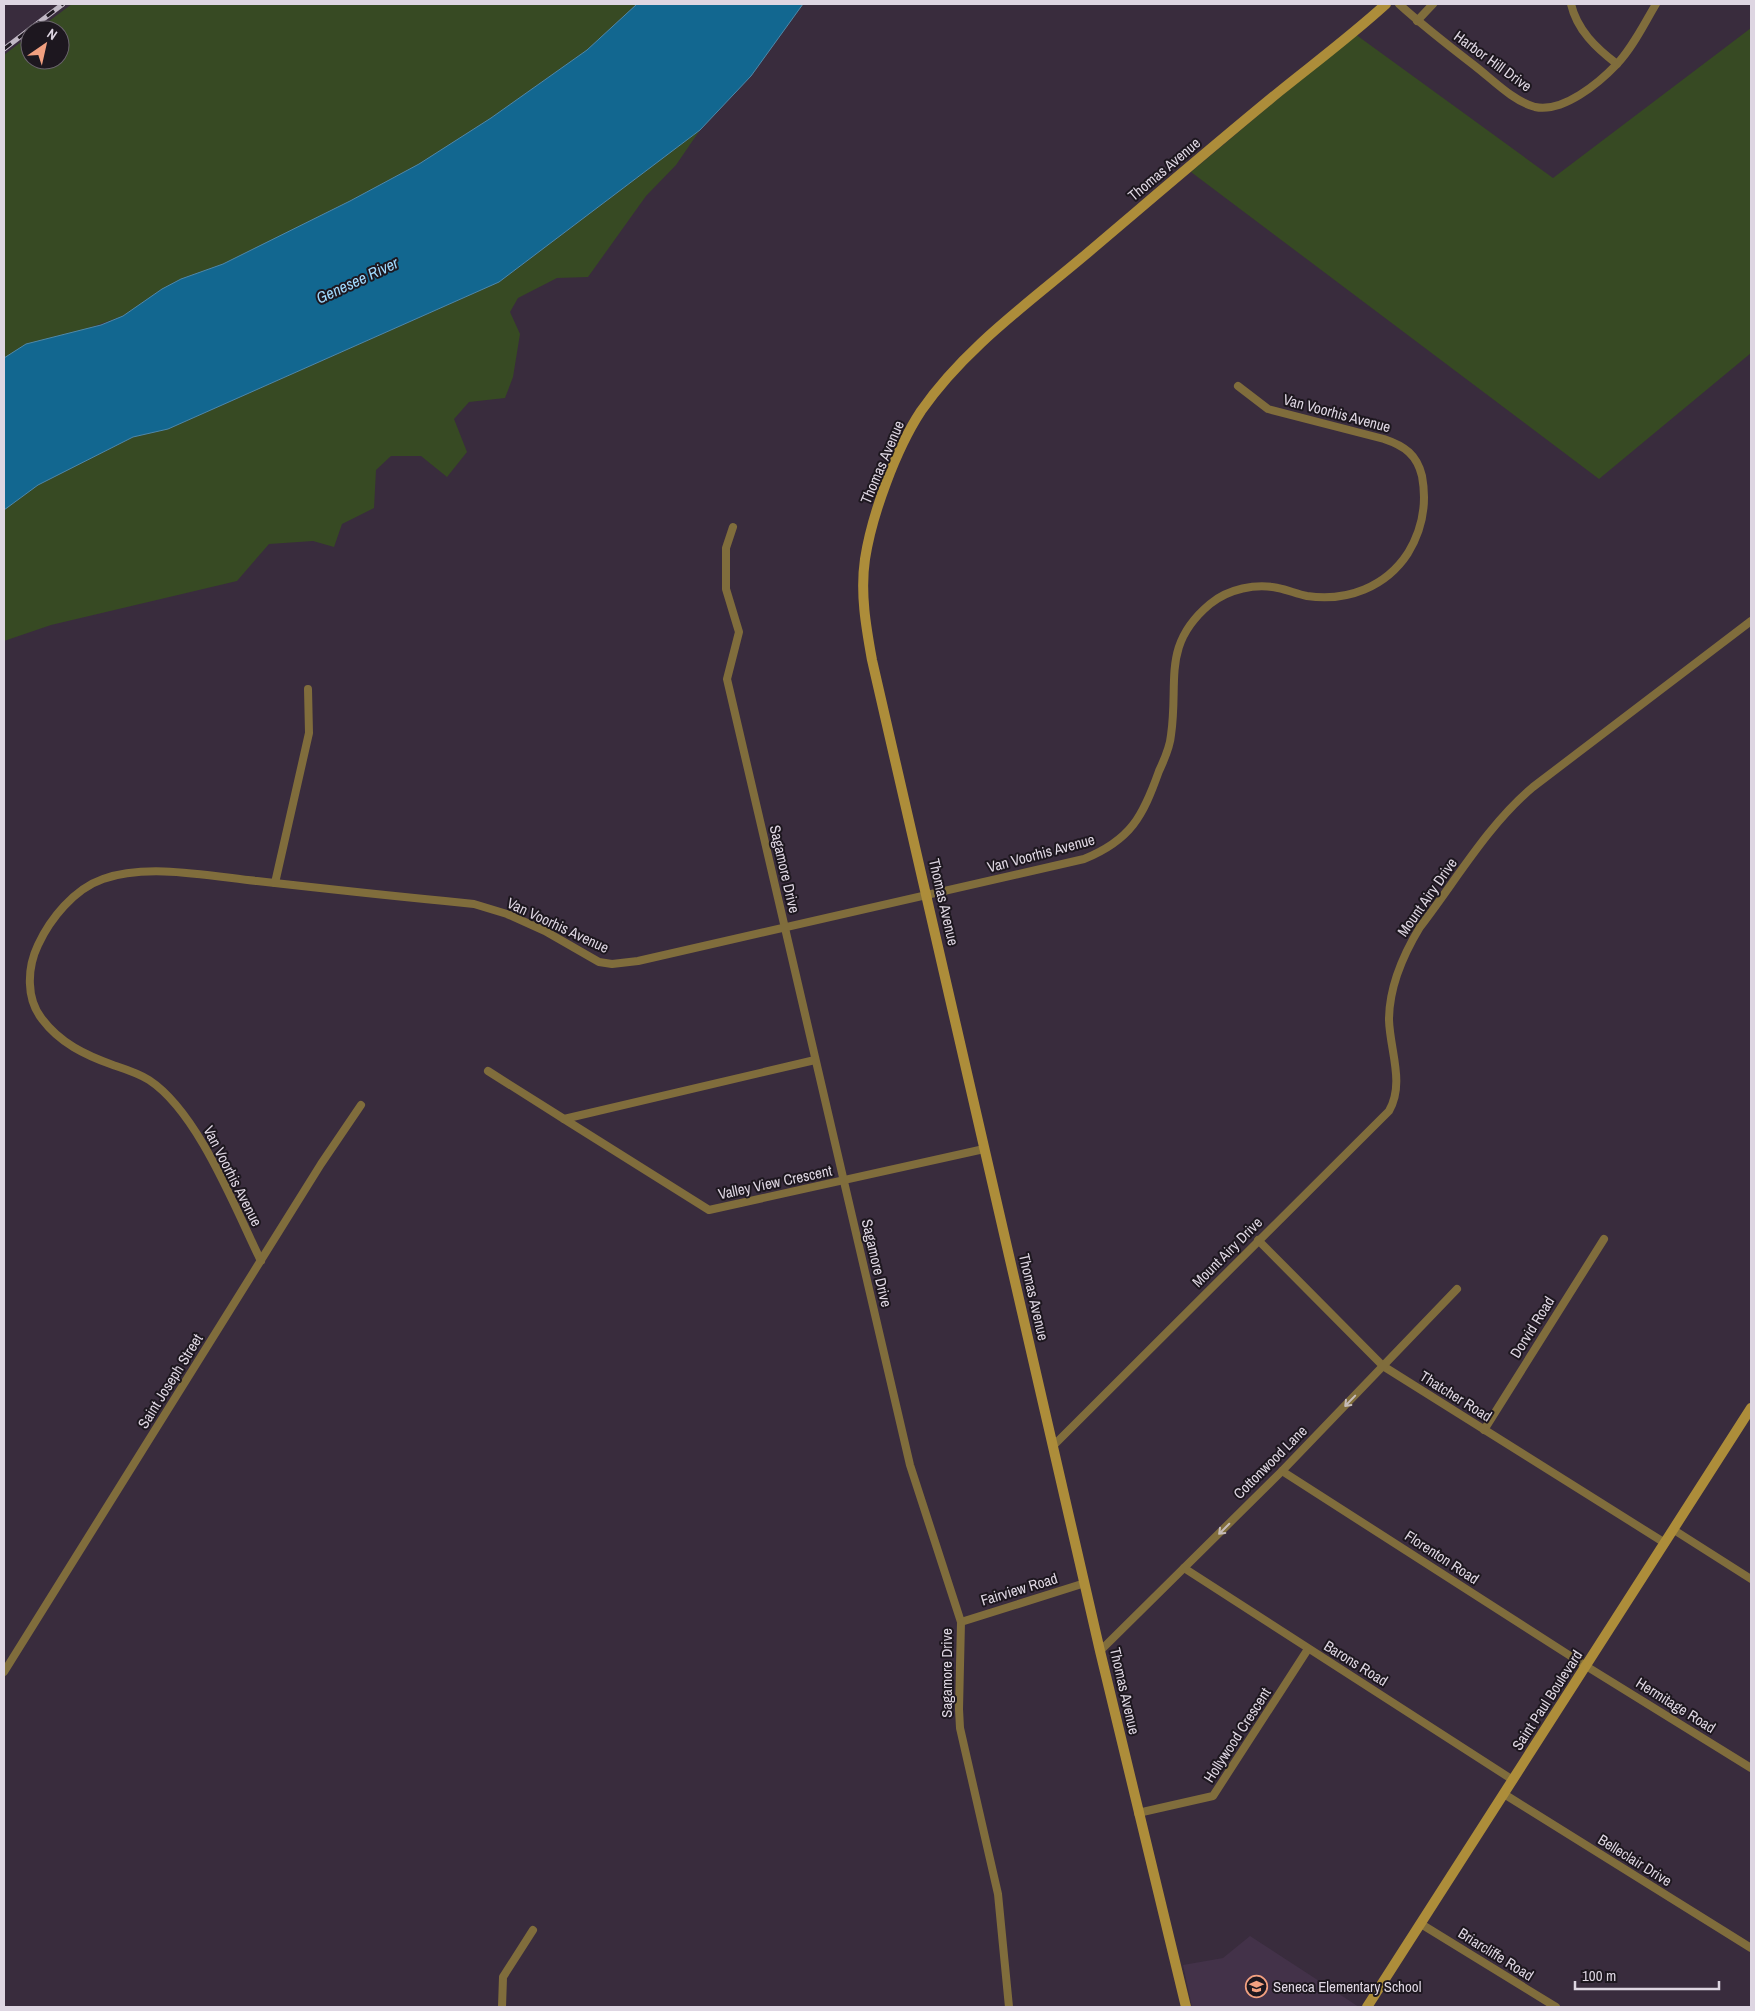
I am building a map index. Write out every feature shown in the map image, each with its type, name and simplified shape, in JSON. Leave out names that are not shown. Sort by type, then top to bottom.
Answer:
[{"type":"main road","name":"Thomas Avenue","points":[[1186,2007],[1100,1651],[872,660],[865,620],[865,559],[885,487],[904,444],[920,413],[957,366],[980,343],[1386,4]]},
{"type":"main road","name":"Saint Paul Boulevard","points":[[1367,2007],[1751,1408]]},
{"type":"street","name":"Harbor Hill Drive","points":[[1399,4],[1417,21],[1511,94],[1534,106],[1545,108],[1566,103],[1596,82],[1617,64],[1638,35],[1656,4]]},
{"type":"street","points":[[1417,21],[1433,4]]},
{"type":"street","points":[[1570,4],[1586,35],[1595,46],[1617,64]]},
{"type":"street","name":"Van Voorhis Avenue","points":[[261,1261],[206,1150],[176,1104],[147,1079],[87,1055],[68,1045],[50,1030],[40,1017],[32,998],[30,984],[31,966],[44,933],[69,902],[100,880],[136,872],[158,872],[474,904],[507,914],[545,931],[599,962],[612,964],[638,961],[1084,859],[1107,849],[1127,833],[1145,807],[1172,736],[1175,659],[1179,644],[1186,629],[1198,614],[1213,601],[1245,588],[1262,586],[1323,598],[1342,597],[1357,593],[1384,580],[1395,570],[1412,547],[1422,520],[1424,490],[1416,458],[1409,450],[1384,439],[1268,409],[1238,386]]},
{"type":"street","name":"Sagamore Drive","points":[[733,527],[726,548],[726,589],[739,632],[727,679],[910,1465],[961,1622],[960,1728],[998,1894],[1009,2007]]},
{"type":"street","name":"Mount Airy Drive","points":[[1053,1446],[1389,1111],[1396,1094],[1397,1084],[1389,1020],[1390,998],[1396,978],[1411,942],[1420,927],[1491,829],[1533,787],[1751,621]]},
{"type":"street","points":[[275,883],[309,733],[308,689]]},
{"type":"street","points":[[564,1119],[815,1060]]},
{"type":"street","name":"Valley View Crescent","points":[[488,1071],[709,1210],[984,1149]]},
{"type":"street","name":"Saint Joseph Street","points":[[4,1672],[321,1164],[361,1106]]},
{"type":"street","name":"Dorvid Road","points":[[1484,1430],[1604,1239]]},
{"type":"street","name":"Thatcher Road","points":[[1258,1240],[1384,1366],[1665,1543]]},
{"type":"street","name":"Cottonwood Lane","points":[[1100,1651],[1282,1471],[1457,1289]]},
{"type":"street","name":"Florenton Road","points":[[1282,1471],[1586,1666]]},
{"type":"street","points":[[1674,1530],[1751,1579]]},
{"type":"street","name":"Barons Road","points":[[1184,1568],[1513,1780]]},
{"type":"street","name":"Fairview Road","points":[[961,1622],[1085,1584]]},
{"type":"street","name":"Hollywood Crescent","points":[[1138,1813],[1213,1796],[1308,1649]]},
{"type":"street","name":"Hermitage Road","points":[[1586,1666],[1751,1768]]},
{"type":"street","name":"Belleclair Drive","points":[[1504,1794],[1751,1948]]},
{"type":"street","name":"Briarcliffe Road","points":[[1421,1924],[1556,2007]]},
{"type":"street","points":[[502,2007],[503,1977],[533,1930]]},
{"type":"shaded area","name":"Seneca Elementary School","points":[[1250,1936],[1359,2007],[1192,2007],[1183,1965],[1223,1958]]},
{"type":"green space","points":[[72,4],[637,4],[587,50],[491,118],[419,164],[350,201],[223,264],[181,279],[162,289],[123,316],[4,358],[4,55],[20,43],[20,70],[70,70],[70,20],[50,20]]},
{"type":"green space","points":[[1751,28],[1751,353],[1599,479],[1191,172],[1355,34],[1553,178]]},
{"type":"green space","points":[[700,130],[676,165],[646,196],[588,277],[557,278],[518,298],[510,312],[520,334],[513,377],[505,398],[469,402],[454,419],[467,452],[447,477],[421,456],[391,456],[376,470],[374,508],[342,524],[334,547],[313,541],[269,544],[237,581],[51,625],[4,641],[4,510],[38,485],[133,437],[168,429],[499,282]]},
{"type":"water","name":"Genesee River","points":[[637,4],[803,4],[751,76],[700,130],[499,282],[168,429],[133,437],[38,485],[4,510],[4,358],[26,344],[101,325],[123,316],[162,289],[181,279],[223,264],[350,201],[419,164],[491,118],[587,50]]},
{"type":"railway","points":[[4,49],[63,4]]},
{"type":"place","name":"Seneca Elementary School","points":[[1257,1986]]}]
